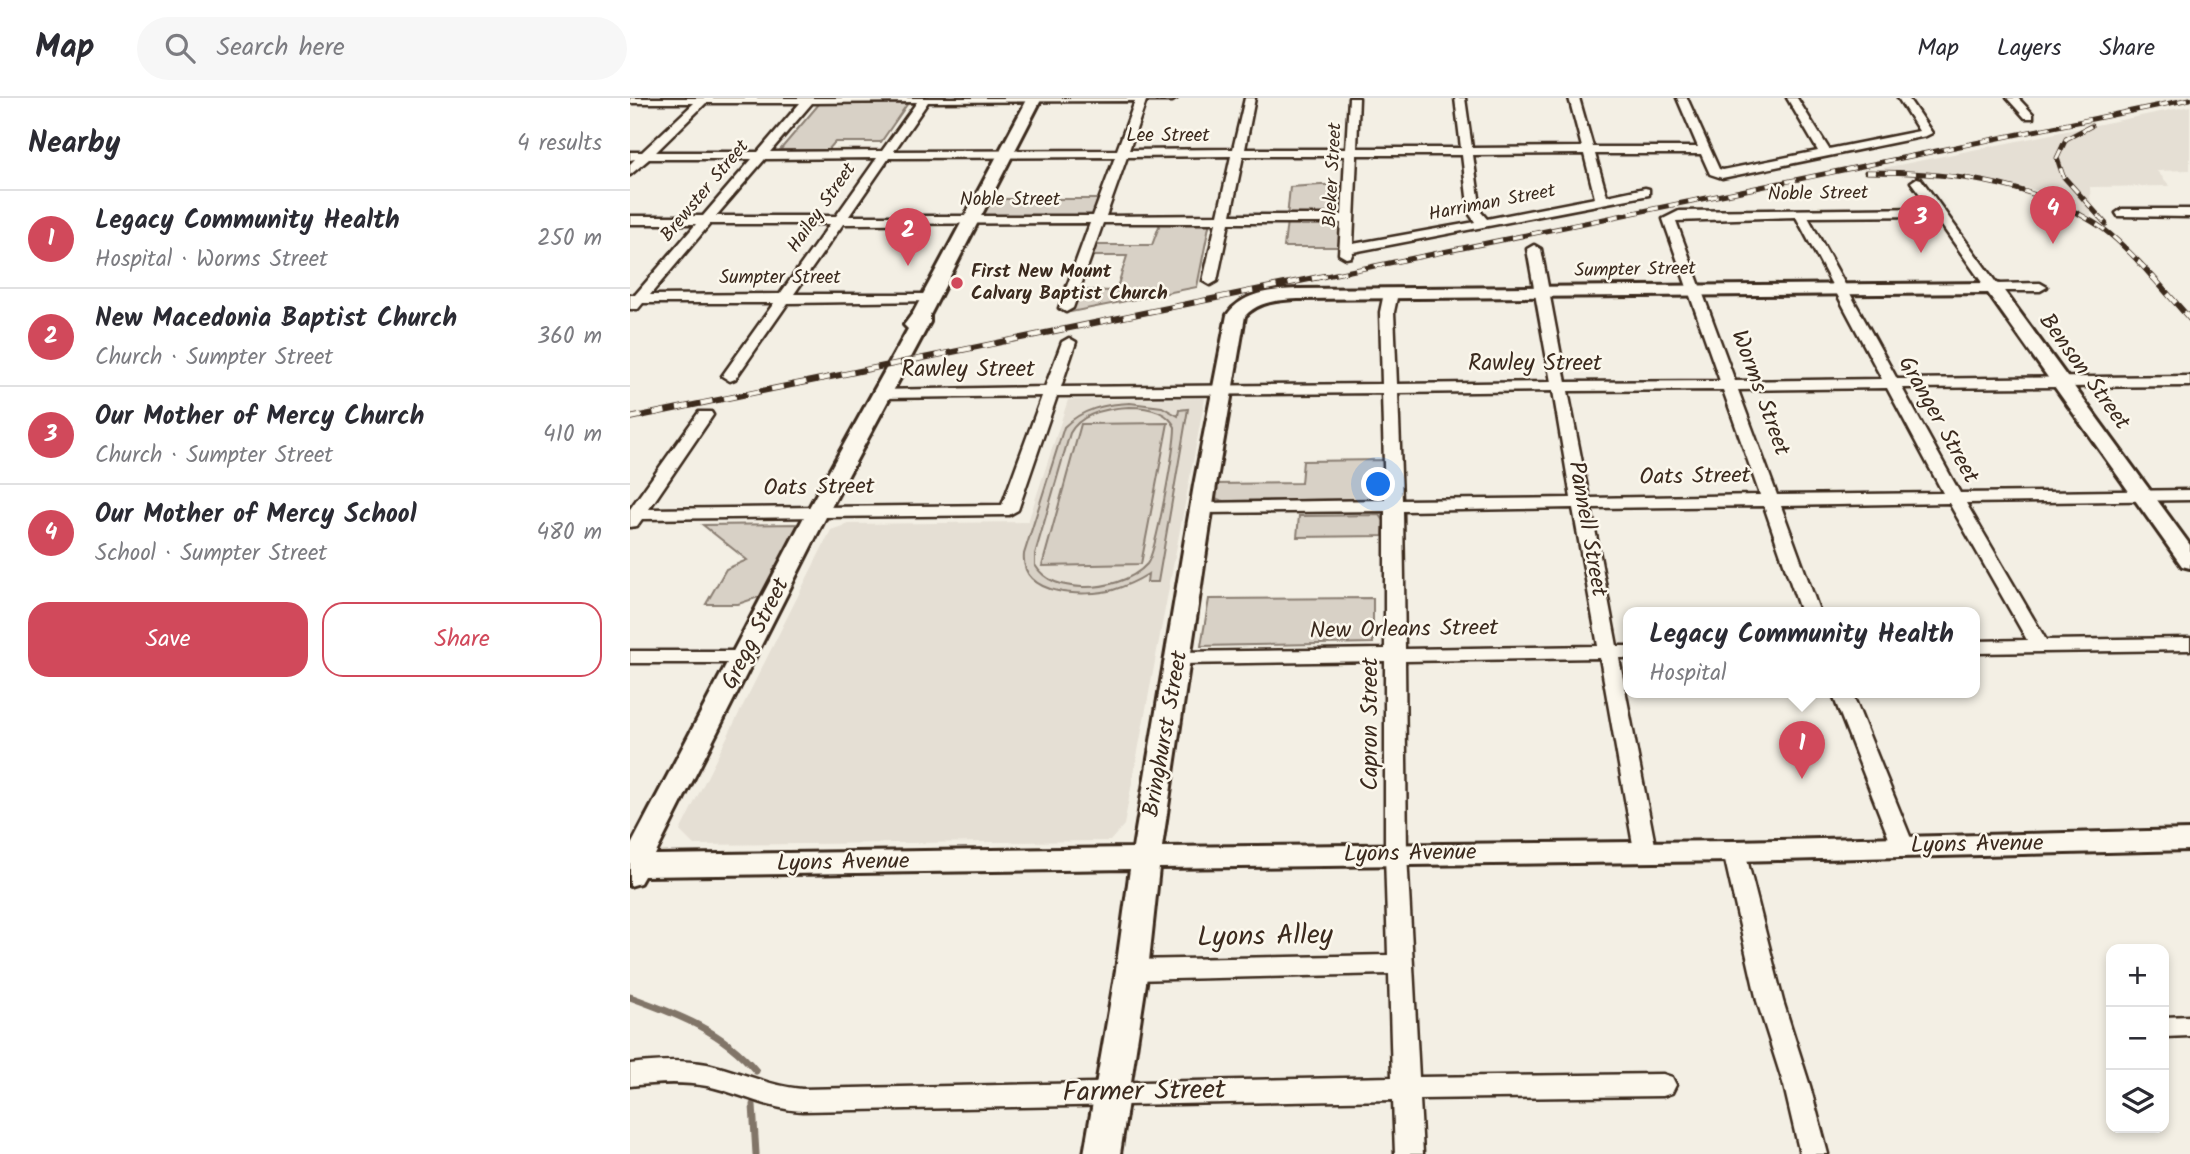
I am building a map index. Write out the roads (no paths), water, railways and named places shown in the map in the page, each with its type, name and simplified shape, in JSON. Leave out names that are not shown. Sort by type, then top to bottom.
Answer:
[{"type":"street","name":"Brewster Street","points":[[633,303],[809,98]]},
{"type":"street","name":"Hailey Street","points":[[730,376],[924,98]]},
{"type":"street","name":"Gregg Street","points":[[632,869],[745,657],[817,513],[901,362],[926,306],[1035,98]]},
{"type":"street","points":[[1066,308],[1142,98]]},
{"type":"street","points":[[630,100],[1172,98]]},
{"type":"street","points":[[1210,281],[1250,98]]},
{"type":"street","name":"Bleker Street","points":[[1347,251],[1354,98]]},
{"type":"street","points":[[1460,98],[1475,213],[1484,224]]},
{"type":"street","points":[[1574,98],[1602,200]]},
{"type":"street","points":[[1682,98],[1714,172],[1722,174],[1926,133],[1903,98]]},
{"type":"street","points":[[1792,98],[1826,154]]},
{"type":"street","points":[[2012,98],[2029,116]]},
{"type":"street","points":[[630,171],[704,99]]},
{"type":"street","name":"Lee Street","points":[[630,156],[1706,150]]},
{"type":"street","name":"Benson Street","points":[[1917,183],[2190,561]]},
{"type":"street","name":"Harriman Street","points":[[1347,251],[1645,192]]},
{"type":"street","name":"Noble Street","points":[[1698,215],[1940,212]]},
{"type":"street","points":[[2122,213],[2190,213]]},
{"type":"street","name":"Granger Street","points":[[1800,214],[1955,499],[2039,646]]},
{"type":"street","name":"Worms Street","points":[[1698,215],[1679,215],[1669,219],[1809,607]]},
{"type":"street","name":"Noble Street","points":[[630,220],[1348,219]]},
{"type":"street","name":"Pannell Street","points":[[1534,249],[1645,850]]},
{"type":"street","name":"Sumpter Street","points":[[1236,315],[1238,310],[1250,303],[1281,295],[2040,287]]},
{"type":"street","name":"Capron Street","points":[[1391,293],[1387,312],[1393,505],[1396,854],[1409,1154]]},
{"type":"street","name":"Sumpter Street","points":[[633,303],[784,299],[926,306]]},
{"type":"street","name":"Bringhurst Street","points":[[1102,1154],[1201,508],[1236,315]]},
{"type":"street","points":[[1052,392],[1069,342]]},
{"type":"street","name":"Rawley Street","points":[[882,393],[2061,380],[2189,381]]},
{"type":"street","name":"Oats Street","points":[[632,517],[1009,510],[1052,392]]},
{"type":"street","points":[[632,517],[705,415]]},
{"type":"street","name":"Oats Street","points":[[1201,508],[2190,495]]},
{"type":"street","points":[[1980,647],[2190,644]]},
{"type":"street","name":"New Orleans Street","points":[[1179,658],[1623,652]]},
{"type":"street","points":[[630,657],[745,657]]},
{"type":"street","points":[[1844,698],[1903,846]]},
{"type":"street","name":"Lyons Avenue","points":[[632,869],[1396,854],[1734,851],[2190,840]]},
{"type":"street","points":[[1734,851],[1770,1001],[1797,1086],[1814,1154]]},
{"type":"street","name":"Lyons Alley","points":[[1132,970],[1400,964]]},
{"type":"street","points":[[2169,1027],[2190,1026]]},
{"type":"street","name":"Farmer Street","points":[[630,1075],[653,1072],[700,1074],[767,1096],[802,1100],[1111,1092],[1663,1085]]},
{"type":"waterway","points":[[630,997],[682,1017],[714,1034],[756,1071]]},
{"type":"waterway","points":[[753,1105],[756,1154]]},
{"type":"railway","points":[[1316,278],[2190,99]]},
{"type":"railway","points":[[2091,126],[2066,139],[2057,158],[2063,176],[2106,224]]},
{"type":"railway","points":[[1866,172],[1954,177],[1983,181],[2040,196],[2093,222],[2140,263]]},
{"type":"railway","points":[[2140,263],[2145,268]]},
{"type":"railway","points":[[2140,263],[2153,278]]},
{"type":"railway","points":[[630,418],[1324,276]]},
{"type":"railway","points":[[2152,276],[2190,319]]},
{"type":"place","name":"Our Mother of Mercy School","points":[[2053,244]]},
{"type":"place","name":"Our Mother of Mercy Church","points":[[1921,253]]},
{"type":"place","name":"New Macedonia Baptist Church","points":[[908,266]]},
{"type":"place","name":"First New Mount Calvary Baptist Church","points":[[957,283]]},
{"type":"place","name":"Legacy Community Health","points":[[1802,779]]}]
